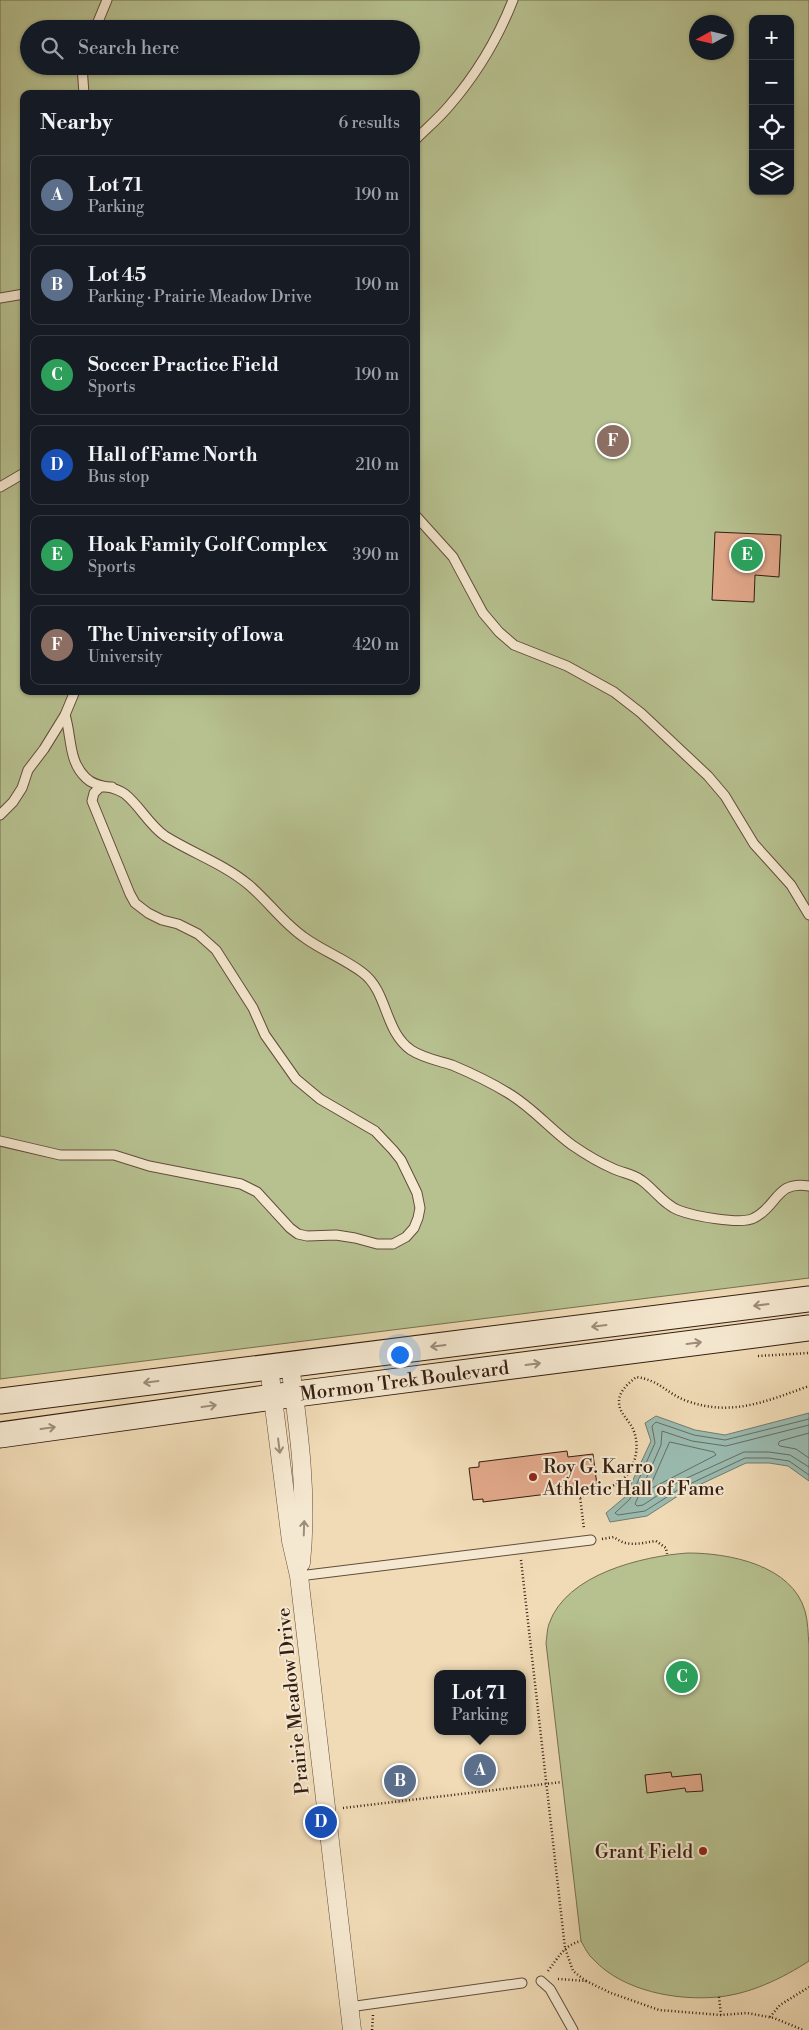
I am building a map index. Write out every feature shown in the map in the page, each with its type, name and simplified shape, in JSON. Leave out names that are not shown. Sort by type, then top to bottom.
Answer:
[{"type":"main road","name":"Mormon Trek Boulevard","points":[[0,1400],[809,1299]]},
{"type":"main road","name":"Mormon Trek Boulevard","points":[[0,1434],[809,1328]]},
{"type":"street","name":"Prairie Meadow Drive","points":[[279,1366],[284,1396],[291,1541],[300,1576],[325,1810],[352,2030]]},
{"type":"lane","points":[[99,20],[107,0]]},
{"type":"lane","points":[[420,135],[450,106],[467,83],[505,20],[513,0]]},
{"type":"lane","points":[[83,75],[84,90]]},
{"type":"lane","points":[[0,298],[20,295]]},
{"type":"lane","points":[[0,487],[20,475]]},
{"type":"lane","points":[[420,520],[453,557],[483,612],[499,632],[514,645],[574,670],[614,692],[641,713],[708,776],[725,796],[754,844],[791,885],[809,915]]},
{"type":"lane","points":[[0,815],[13,802],[22,788],[28,770],[44,749],[65,715],[74,695]]},
{"type":"lane","points":[[65,715],[70,732],[74,764],[85,777],[95,786],[112,787],[125,794],[164,835],[248,884],[288,926],[306,939],[365,974],[381,997],[398,1038],[412,1050],[472,1074],[511,1094],[571,1144],[592,1158],[643,1181],[669,1206],[698,1216],[747,1221],[755,1218],[767,1209],[786,1187],[809,1186]]},
{"type":"lane","points":[[0,1141],[60,1155],[114,1155],[149,1166],[241,1184],[257,1192],[290,1228],[298,1234],[307,1236],[336,1235],[377,1244],[393,1244],[406,1237],[414,1228],[418,1218],[420,1208],[417,1193],[401,1160],[374,1131],[320,1099],[296,1079],[265,1035],[254,1008],[216,950],[198,934],[178,924],[162,920],[135,903],[92,801],[94,793],[100,787],[112,787]]},
{"type":"lane","points":[[300,1576],[588,1540]]},
{"type":"lane","points":[[541,1981],[550,1989],[573,2030]]},
{"type":"lane","points":[[349,2007],[522,1983]]},
{"type":"path","points":[[580,1497],[619,1483],[632,1468],[636,1455],[634,1431],[622,1412],[619,1401],[624,1388],[636,1377],[650,1379],[685,1401],[710,1408],[741,1408],[809,1386]]},
{"type":"path","points":[[579,1488],[588,1540],[614,1538],[629,1545],[656,1541],[666,1548],[667,1554]]},
{"type":"path","points":[[519,1548],[565,1948],[573,1971],[586,1981],[611,1993],[658,2010],[721,2015],[747,2013],[770,2017],[803,2030]]},
{"type":"path","points":[[325,1810],[562,1782]]},
{"type":"path","points":[[541,1981],[565,1948],[581,1941]]},
{"type":"path","points":[[541,1981],[571,1979],[586,1981]]},
{"type":"path","points":[[770,2017],[780,2005],[809,1987]]},
{"type":"path","points":[[719,1997],[721,2015]]},
{"type":"green space","points":[[0,0],[809,0],[809,1278],[0,1379]]},
{"type":"green space","points":[[688,1553],[740,1559],[773,1572],[798,1595],[805,1611],[809,1645],[809,1961],[777,1979],[754,1989],[730,1995],[702,1998],[652,1992],[620,1979],[606,1971],[592,1958],[581,1941],[546,1643],[549,1624],[558,1607],[572,1592],[589,1580],[608,1571],[650,1558]]},
{"type":"water","points":[[809,1413],[809,1481],[788,1466],[769,1463],[746,1463],[684,1492],[647,1516],[610,1522],[606,1513],[625,1497],[651,1441],[645,1423],[656,1416],[695,1430],[725,1435]]},
{"type":"building","points":[[715,532],[781,535],[779,577],[755,575],[754,602],[712,600]]},
{"type":"building","name":"Roy G. Karro Athletic Hall of Fame","points":[[567,1451],[568,1457],[593,1454],[597,1485],[572,1488],[572,1491],[483,1502],[483,1499],[473,1500],[469,1468],[479,1467],[479,1462]]},
{"type":"building","points":[[671,1772],[672,1777],[701,1774],[703,1791],[686,1792],[685,1788],[647,1793],[645,1775]]},
{"type":"place","name":"The University of Iowa","points":[[613,441]]},
{"type":"place","name":"Hoak Family Golf Complex","points":[[747,555]]},
{"type":"place","name":"Roy G. Karro Athletic Hall of Fame","points":[[533,1477]]},
{"type":"place","name":"Soccer Practice Field","points":[[682,1677]]},
{"type":"place","name":"Lot 71","points":[[480,1770]]},
{"type":"place","name":"Lot 45","points":[[400,1781]]},
{"type":"place","name":"Hall of Fame North","points":[[321,1822]]},
{"type":"place","name":"Grant Field","points":[[703,1851]]}]
